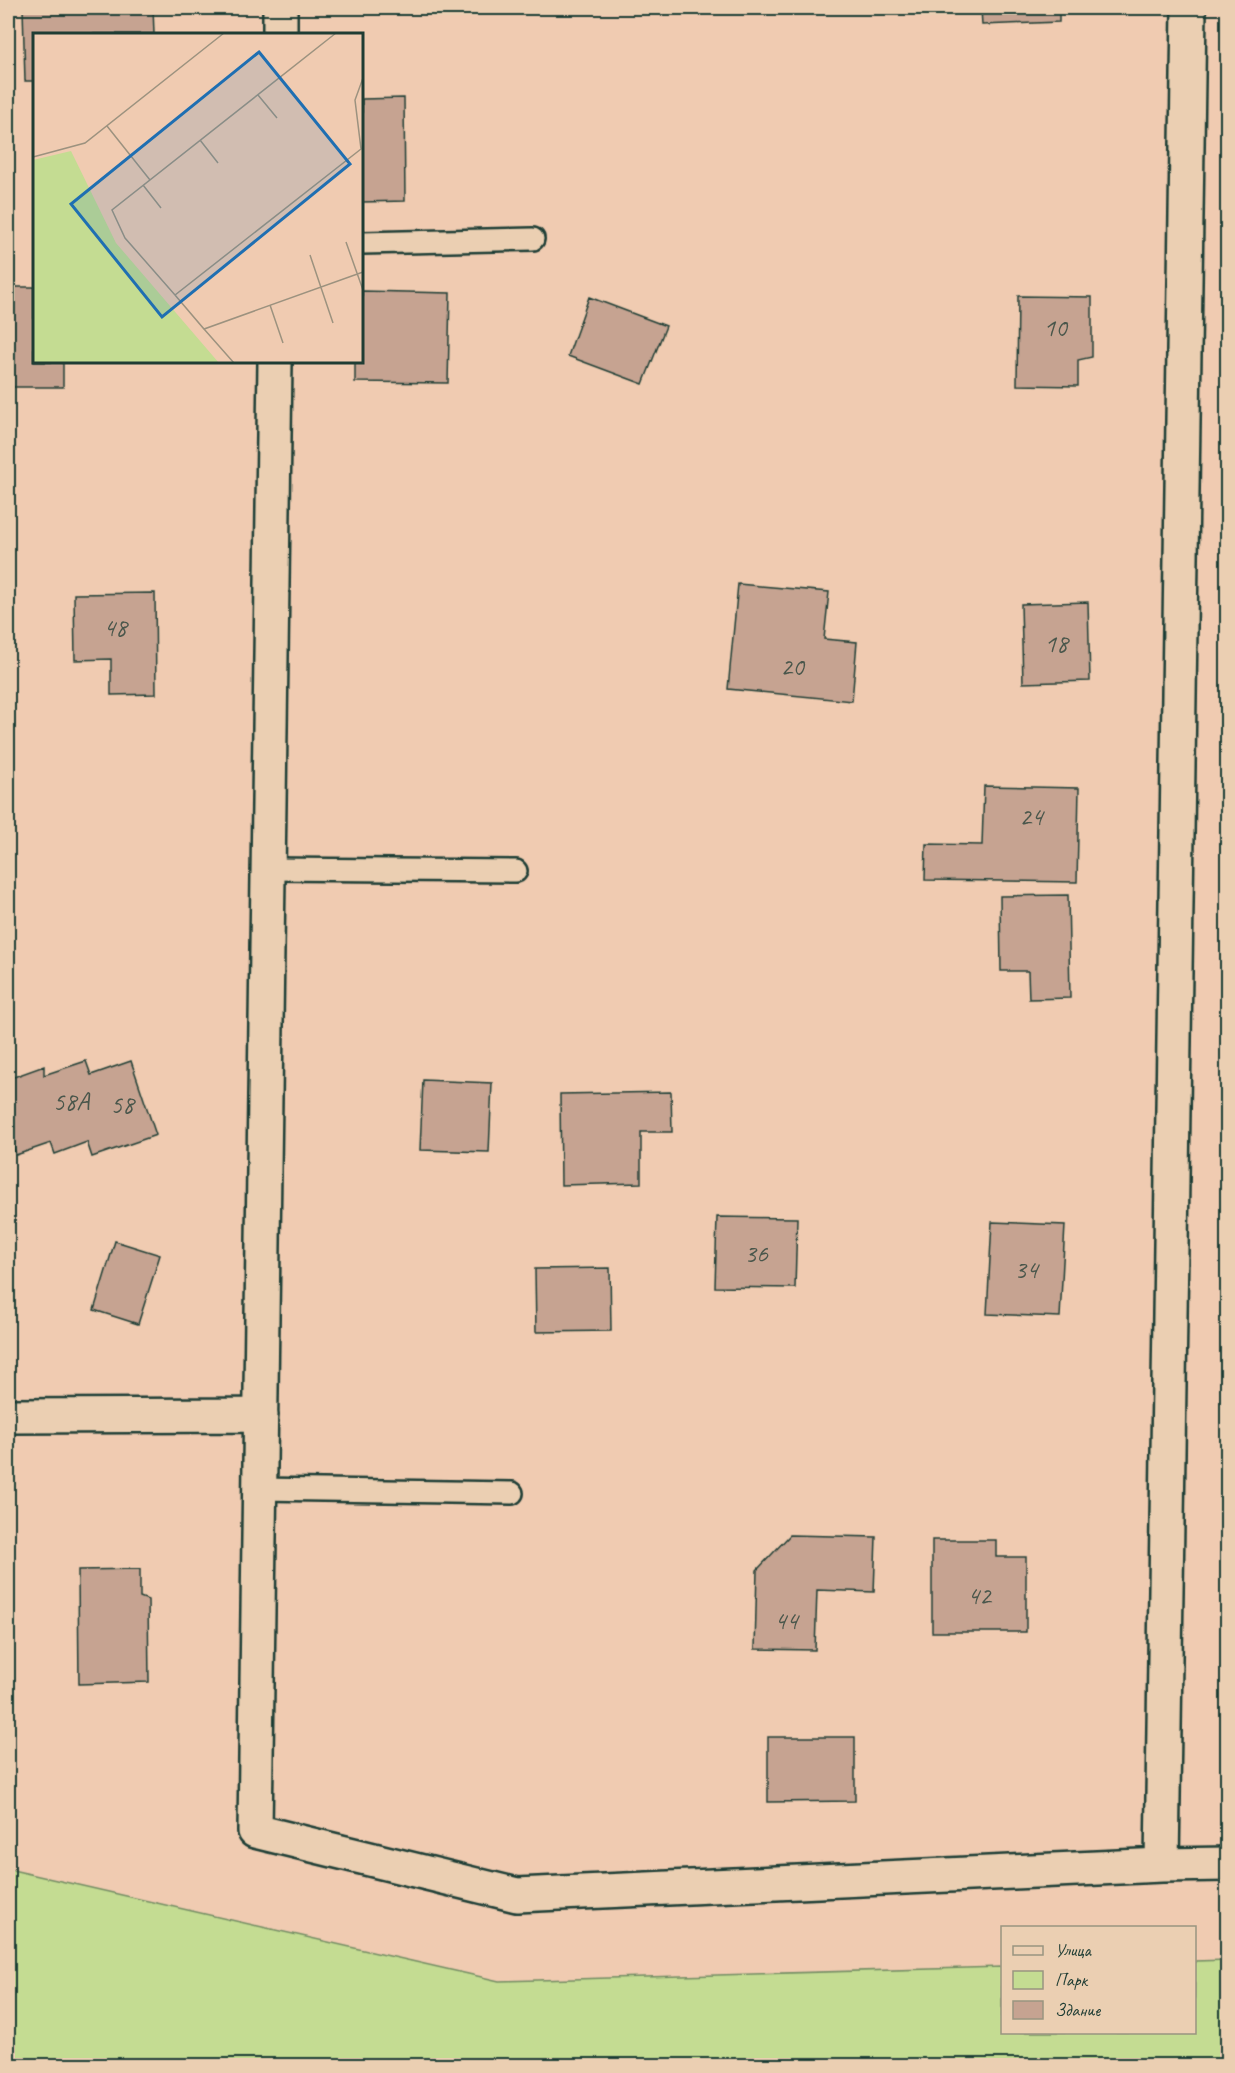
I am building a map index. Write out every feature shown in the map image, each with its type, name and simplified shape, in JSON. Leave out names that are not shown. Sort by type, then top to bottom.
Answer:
[{"type":"street","points":[[280,8],[280,33]]},
{"type":"street","points":[[1162,1865],[1189,8]]},
{"type":"street","points":[[275,363],[255,1831],[517,1895],[1162,1865],[1227,1864]]},
{"type":"street","points":[[8,1416],[261,1415]]},
{"type":"lane","points":[[363,243],[533,239]]},
{"type":"lane","points":[[268,869],[516,871]]},
{"type":"lane","points":[[260,1489],[512,1493]]},
{"type":"green space","points":[[8,1869],[499,1981],[1001,1967],[1001,2034],[1196,2034],[1196,1961],[1227,1960],[1227,2065],[8,2065]]},
{"type":"building","points":[[23,8],[153,8],[154,33],[33,33],[33,81],[25,81]]},
{"type":"building","points":[[981,8],[1093,8],[1093,11],[1059,12],[1059,22],[982,25]]},
{"type":"building","points":[[404,98],[405,201],[363,202],[363,99]]},
{"type":"building","points":[[8,287],[33,287],[33,363],[63,363],[63,387],[8,387]]},
{"type":"building","points":[[363,291],[450,293],[448,383],[355,382],[355,363],[363,363]]},
{"type":"building","points":[[1018,296],[1092,297],[1092,357],[1078,360],[1078,386],[1017,385]]},
{"type":"building","points":[[589,297],[666,326],[643,384],[568,356]]},
{"type":"building","points":[[738,584],[829,592],[824,639],[857,642],[852,701],[728,689]]},
{"type":"building","points":[[155,593],[156,694],[111,695],[111,659],[75,660],[74,594]]},
{"type":"building","points":[[1088,602],[1090,681],[1023,683],[1021,604]]},
{"type":"building","points":[[984,786],[1079,788],[1077,882],[925,880],[926,844],[982,845]]},
{"type":"building","points":[[1068,895],[1070,998],[1029,999],[1028,971],[1001,971],[1000,896]]},
{"type":"building","points":[[86,1061],[91,1075],[131,1061],[156,1135],[92,1157],[87,1142],[55,1154],[51,1143],[16,1155],[8,1129],[8,1079],[44,1066],[44,1075]]},
{"type":"building","points":[[423,1080],[492,1083],[489,1152],[420,1150]]},
{"type":"building","points":[[671,1092],[672,1132],[641,1132],[641,1183],[561,1185],[560,1094]]},
{"type":"building","points":[[717,1217],[797,1218],[795,1288],[715,1287]]},
{"type":"building","points":[[992,1222],[1065,1225],[1060,1317],[987,1314]]},
{"type":"building","points":[[115,1241],[160,1255],[138,1324],[94,1310]]},
{"type":"building","points":[[610,1268],[611,1331],[536,1332],[535,1269]]},
{"type":"building","points":[[790,1535],[876,1537],[874,1592],[817,1590],[815,1650],[755,1649],[757,1570]]},
{"type":"building","points":[[932,1540],[996,1540],[996,1557],[1026,1557],[1026,1632],[932,1632]]},
{"type":"building","points":[[140,1569],[140,1597],[148,1600],[149,1682],[79,1684],[78,1570]]},
{"type":"building","points":[[768,1737],[855,1737],[855,1801],[768,1802]]}]
